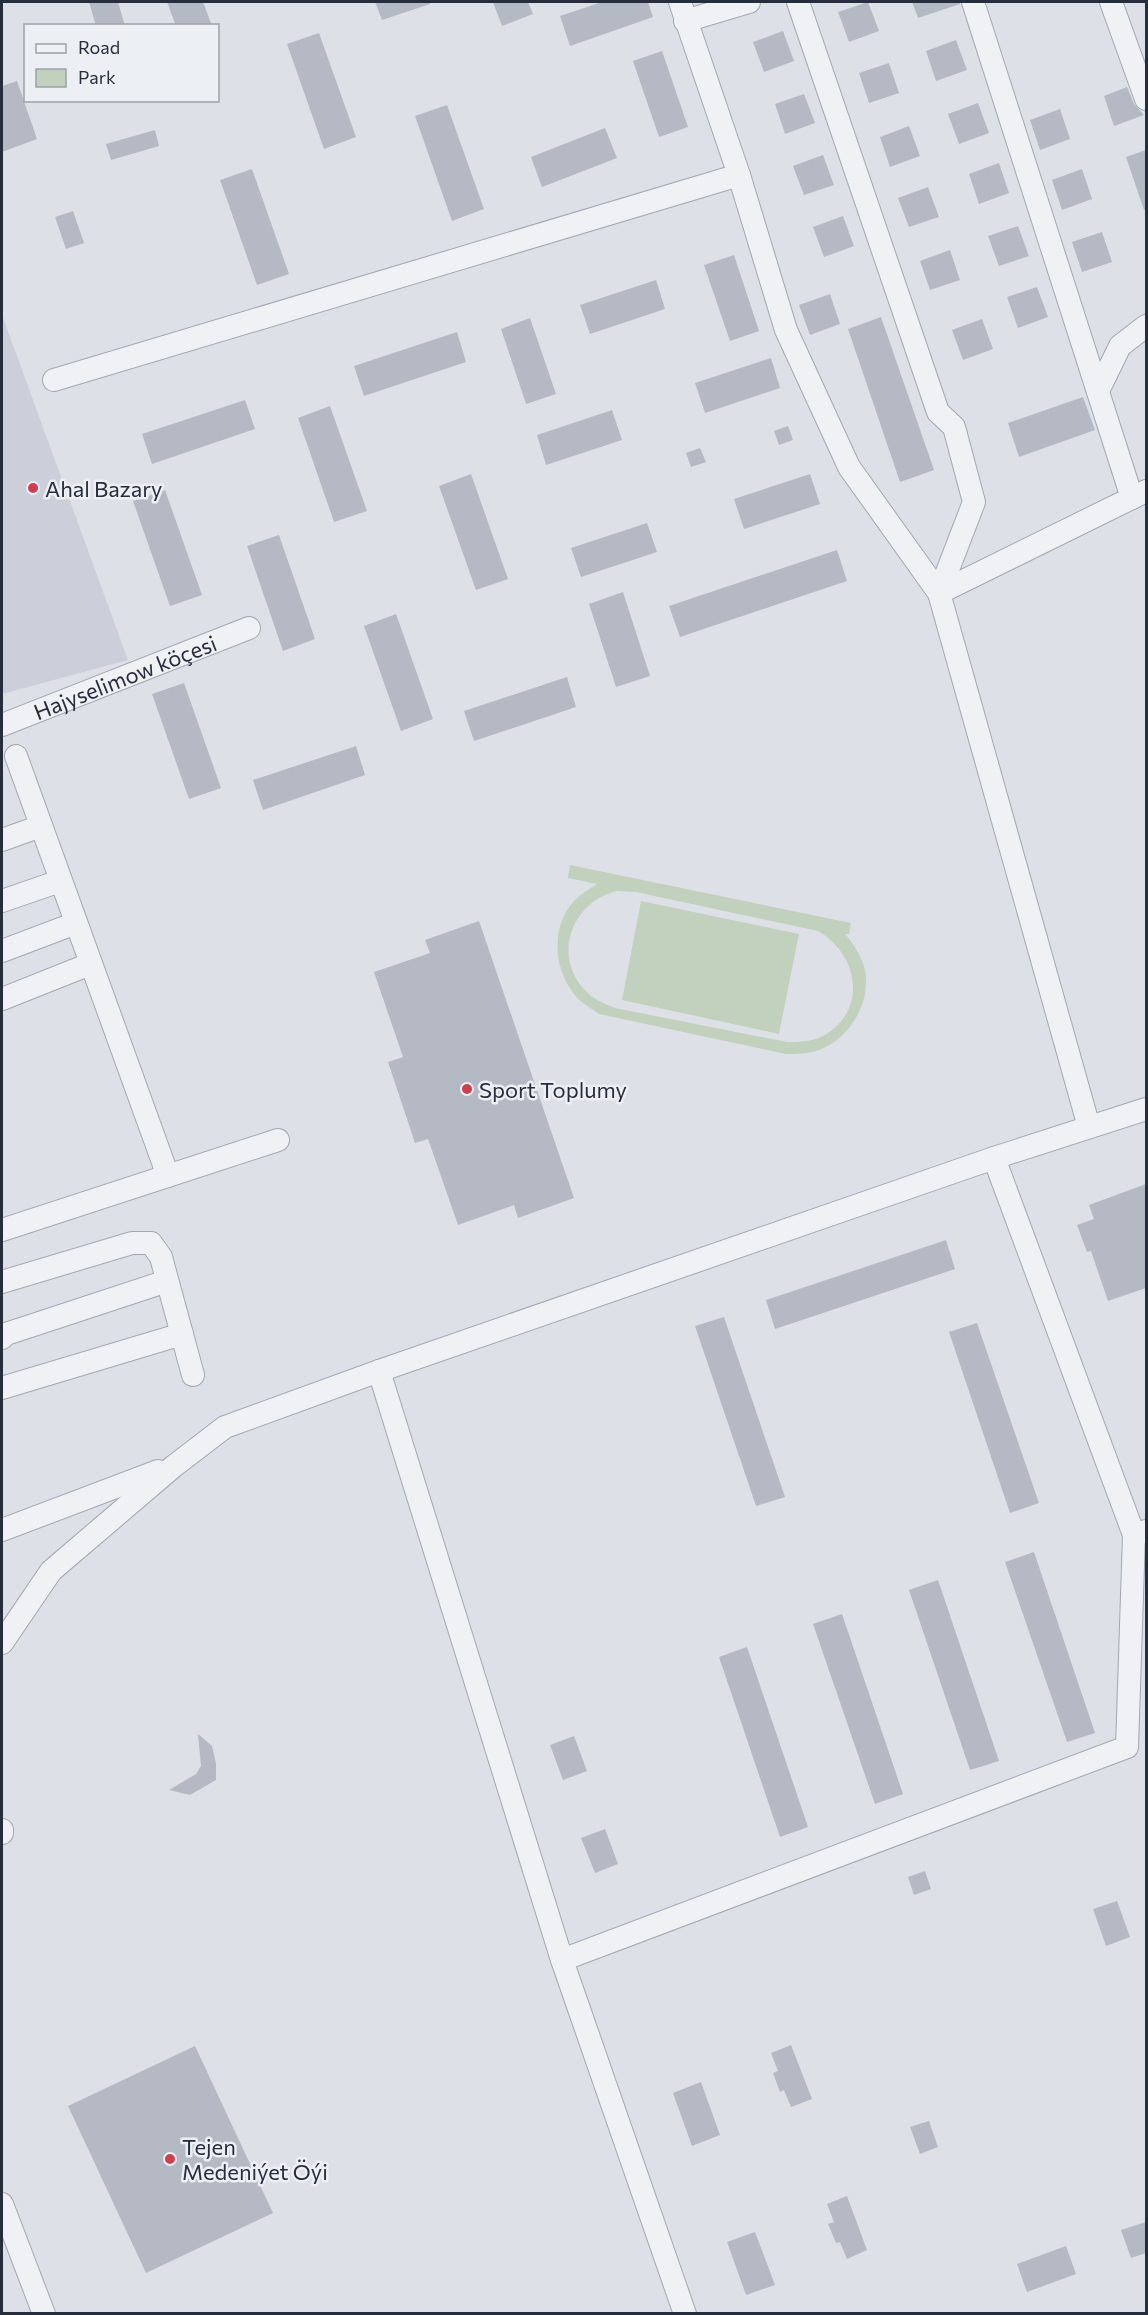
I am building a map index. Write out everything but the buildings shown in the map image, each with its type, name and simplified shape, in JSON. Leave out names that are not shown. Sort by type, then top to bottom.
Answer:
[{"type":"street","points":[[748,2],[682,11],[739,175],[786,330],[849,467],[939,593],[1089,1127]]},
{"type":"street","points":[[798,2],[938,412],[954,427],[974,502],[939,593]]},
{"type":"street","points":[[939,593],[1139,495],[1098,391],[973,2]]},
{"type":"street","points":[[1111,2],[1146,99]]},
{"type":"street","points":[[54,380],[739,175]]},
{"type":"street","points":[[1098,391],[1120,346],[1146,326]]},
{"type":"street","name":"Hajyselimow köçesi","points":[[2,725],[249,628]]},
{"type":"street","points":[[13,770],[41,826],[168,1176]]},
{"type":"street","points":[[2,840],[41,826]]},
{"type":"street","points":[[2,901],[60,881]]},
{"type":"street","points":[[2,951],[76,924]]},
{"type":"street","points":[[2,999],[90,964]]},
{"type":"street","points":[[2,1643],[51,1571],[174,1466],[225,1427],[379,1371],[994,1158],[1146,1109]]},
{"type":"street","points":[[2,1230],[278,1140]]},
{"type":"street","points":[[562,1960],[1127,1747],[1140,1533],[994,1158]]},
{"type":"street","points":[[2,1282],[132,1243],[151,1243],[161,1257],[193,1376]]},
{"type":"street","points":[[2,1338],[6,1334],[167,1281]]},
{"type":"street","points":[[2,1388],[182,1334]]},
{"type":"street","points":[[379,1371],[562,1960],[686,2313]]},
{"type":"street","points":[[2,1530],[174,1466]]},
{"type":"street","points":[[2,2204],[44,2313]]},
{"type":"shaded area","name":"Ahal Bazary","points":[[2,315],[128,660],[2,694]]},
{"type":"green space","points":[[570,865],[851,923],[849,934],[845,934],[860,957],[866,979],[865,992],[857,1016],[841,1037],[819,1050],[786,1054],[599,1014],[573,993],[561,968],[558,954],[560,925],[566,912],[577,898],[597,884],[568,878]],"holes":[[[616,891],[636,892],[818,931],[843,955],[850,970],[853,985],[852,1001],[846,1015],[835,1028],[819,1038],[787,1042],[615,1008],[596,999],[578,982],[571,967],[568,951],[570,936],[576,921],[586,908],[600,898]]]},
{"type":"green space","points":[[641,901],[799,934],[779,1034],[622,1000]]},
{"type":"place","name":"Ahal Bazary","points":[[33,488]]},
{"type":"place","name":"Sport Toplumy","points":[[467,1089]]},
{"type":"place","name":"Tejen Medeniýet Öýi","points":[[170,2159]]}]
